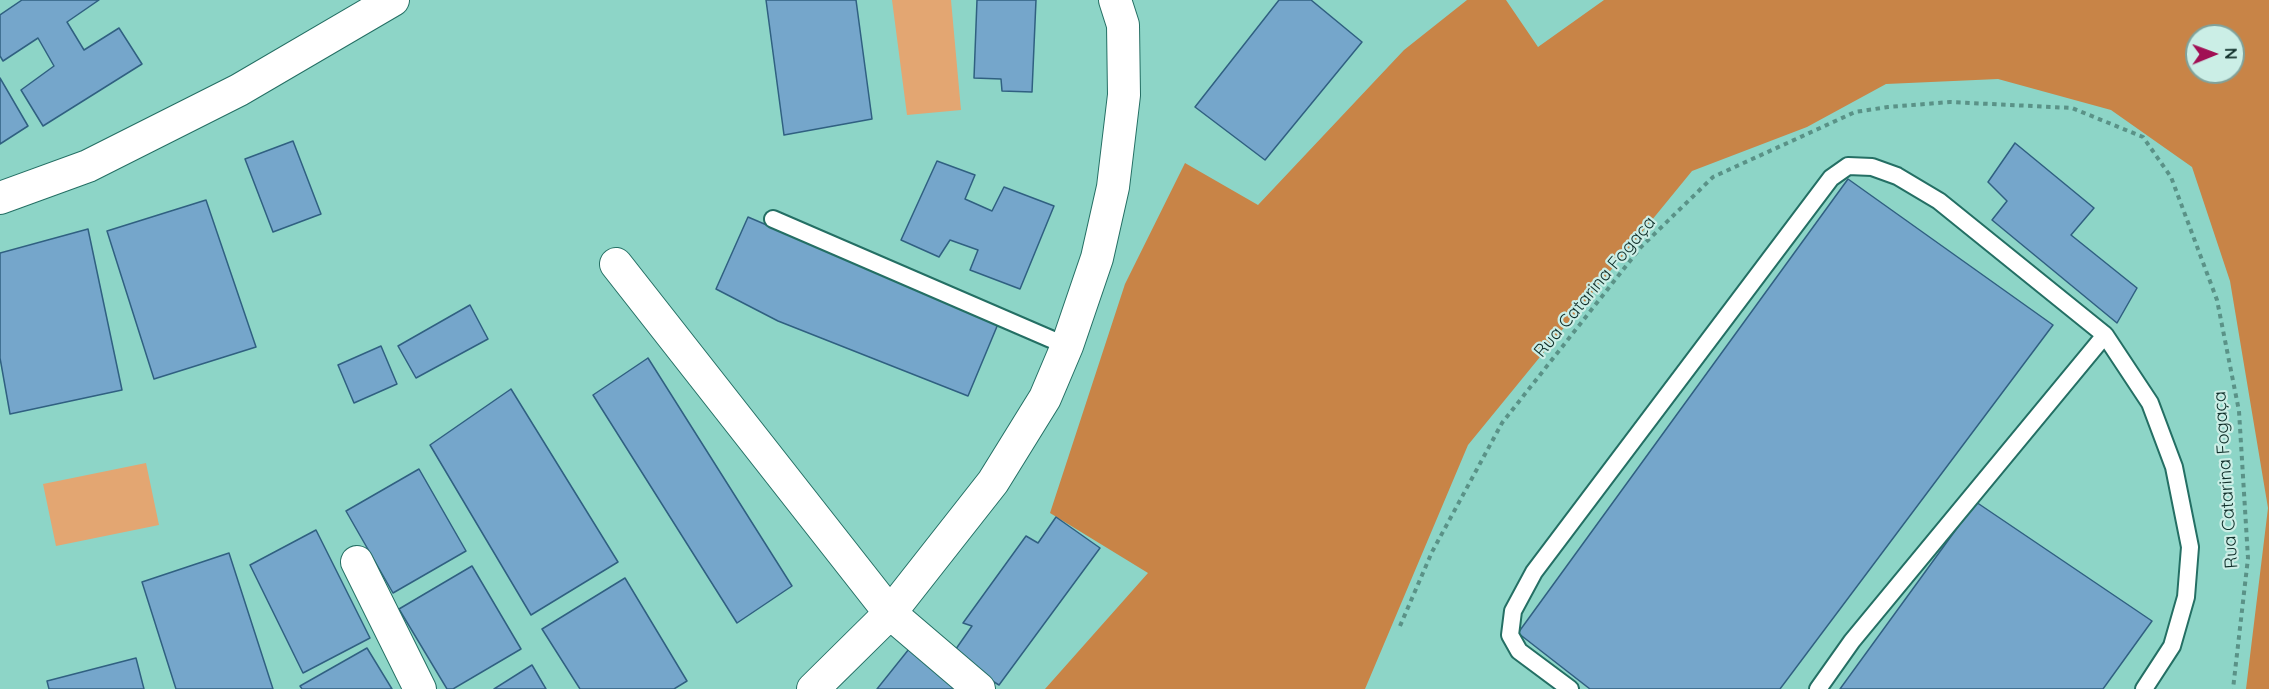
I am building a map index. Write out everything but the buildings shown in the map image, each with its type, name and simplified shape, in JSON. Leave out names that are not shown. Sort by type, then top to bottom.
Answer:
[{"type":"street","points":[[0,198],[88,166],[239,90],[393,0]]},
{"type":"street","points":[[813,689],[890,613],[993,482],[1045,398],[1067,346],[1097,258],[1113,187],[1124,95],[1123,26],[1115,0]]},
{"type":"street","points":[[616,264],[890,613],[979,689]]},
{"type":"street","points":[[357,562],[420,689]]},
{"type":"lane","points":[[1570,689],[1520,651],[1510,635],[1513,611],[1534,572],[1831,178],[1848,166],[1872,167],[1897,176],[1939,201],[2105,335],[2150,403],[2174,467],[2190,547],[2186,597],[2172,646],[2144,689]]},
{"type":"lane","points":[[773,219],[1067,346]]},
{"type":"lane","points":[[1818,689],[1852,641],[2105,335]]},
{"type":"path","name":"Rua Catarina Fogaça","points":[[1400,626],[1432,552],[1502,423],[1641,247],[1713,177],[1855,112],[1950,102],[2072,108],[2143,137],[2171,177],[2217,300],[2239,411],[2248,558],[2233,689]]},
{"type":"shaded area","points":[[892,0],[951,0],[961,110],[907,115]]},
{"type":"shaded area","points":[[1467,0],[1506,0],[1538,47],[1604,0],[2269,0],[2269,689],[2246,689],[2268,508],[2230,281],[2192,167],[2111,110],[1998,79],[1886,84],[1807,127],[1692,171],[1468,445],[1365,689],[1045,689],[1148,573],[1050,513],[1125,284],[1185,163],[1258,205],[1404,50]]},
{"type":"shaded area","points":[[146,463],[159,525],[56,546],[43,484]]}]
